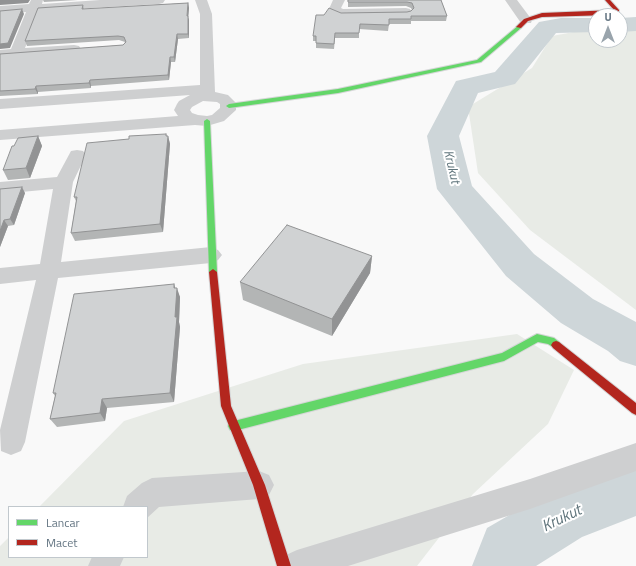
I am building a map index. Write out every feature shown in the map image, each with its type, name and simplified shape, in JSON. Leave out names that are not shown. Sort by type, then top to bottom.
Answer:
[{"type":"street","points":[[0,10],[36,4],[159,0]]},
{"type":"street","points":[[201,0],[206,14],[207,92]]},
{"type":"street","points":[[339,0],[335,9],[336,11],[340,12],[406,12]]},
{"type":"street","points":[[511,0],[526,20]]},
{"type":"street","points":[[229,106],[338,91],[479,61],[526,20],[542,14],[610,13],[617,11],[607,0]]},
{"type":"street","points":[[16,53],[36,4]]},
{"type":"street","points":[[0,54],[87,48]]},
{"type":"street","points":[[201,120],[186,116],[183,113],[183,107],[189,101],[207,92]]},
{"type":"street","points":[[0,104],[207,92],[222,98],[228,103],[229,106]]},
{"type":"street","points":[[0,115],[189,101]]},
{"type":"street","points":[[0,135],[201,120],[226,113],[229,106]]},
{"type":"street","points":[[201,120],[211,255],[226,406],[259,485],[284,566]]},
{"type":"street","points":[[11,442],[49,271],[64,182],[77,155]]},
{"type":"street","points":[[0,188],[64,182]]},
{"type":"street","points":[[0,276],[211,255]]},
{"type":"street","points":[[234,426],[504,357],[537,338],[551,341],[636,410]]},
{"type":"street","points":[[296,566],[530,494],[636,457]]},
{"type":"street","points":[[139,506],[152,493],[259,485]]},
{"type":"shaded area","points":[[628,28],[636,28],[636,310],[530,230],[478,173],[468,107],[532,68],[552,36],[588,29],[588,48],[628,48]]},
{"type":"shaded area","points":[[517,334],[574,370],[548,424],[473,494],[417,566],[0,566],[0,546],[8,538],[8,558],[148,558],[148,506],[40,506],[124,421],[303,364]]},
{"type":"building","points":[[348,0],[441,0],[447,16],[411,16],[411,19],[389,19],[389,25],[360,24],[359,33],[335,33],[334,44],[316,43],[316,36],[313,36],[316,15],[324,15],[329,8],[341,13],[407,12],[414,8],[412,3],[407,2],[348,2]]},
{"type":"building","points":[[188,3],[188,34],[177,34],[174,57],[170,57],[168,75],[90,80],[89,83],[36,86],[35,89],[0,91],[0,54],[123,45],[126,42],[124,37],[118,36],[25,41],[38,8],[83,5],[82,9]]},
{"type":"building","points":[[22,9],[8,43],[0,44],[0,11]]},
{"type":"building","points":[[166,134],[166,136],[168,136],[160,224],[71,233],[77,197],[74,197],[87,143],[129,139],[129,136]]},
{"type":"building","points":[[38,136],[26,168],[3,170],[12,146],[14,146],[18,138]]},
{"type":"building","points":[[22,187],[10,219],[4,220],[0,231],[0,189]]},
{"type":"building","points":[[287,225],[372,256],[332,319],[240,282]]},
{"type":"building","points":[[174,284],[174,288],[177,288],[175,317],[177,317],[170,393],[102,399],[100,413],[50,419],[56,393],[53,393],[74,294]]},
{"type":"waterway","name":"Krukut","points":[[628,24],[636,24]]},
{"type":"waterway","name":"Krukut","points":[[588,25],[561,25],[548,27],[505,78],[466,87],[443,136],[455,189],[520,265],[577,311],[624,338],[636,347]]},
{"type":"waterway","name":"Krukut","points":[[502,566],[508,549],[564,515],[636,488]]},
{"type":"traffic: fast","points":[[229,106],[338,91],[479,61],[519,27]]},
{"type":"traffic: fast","points":[[207,121],[213,272]]},
{"type":"traffic: fast","points":[[234,426],[504,357],[537,338],[551,341],[556,345]]},
{"type":"traffic: jam","points":[[519,27],[526,20],[542,15],[610,13],[617,11],[607,0]]},
{"type":"traffic: jam","points":[[213,272],[226,406],[259,485],[284,566]]},
{"type":"traffic: jam","points":[[556,345],[636,410]]}]
